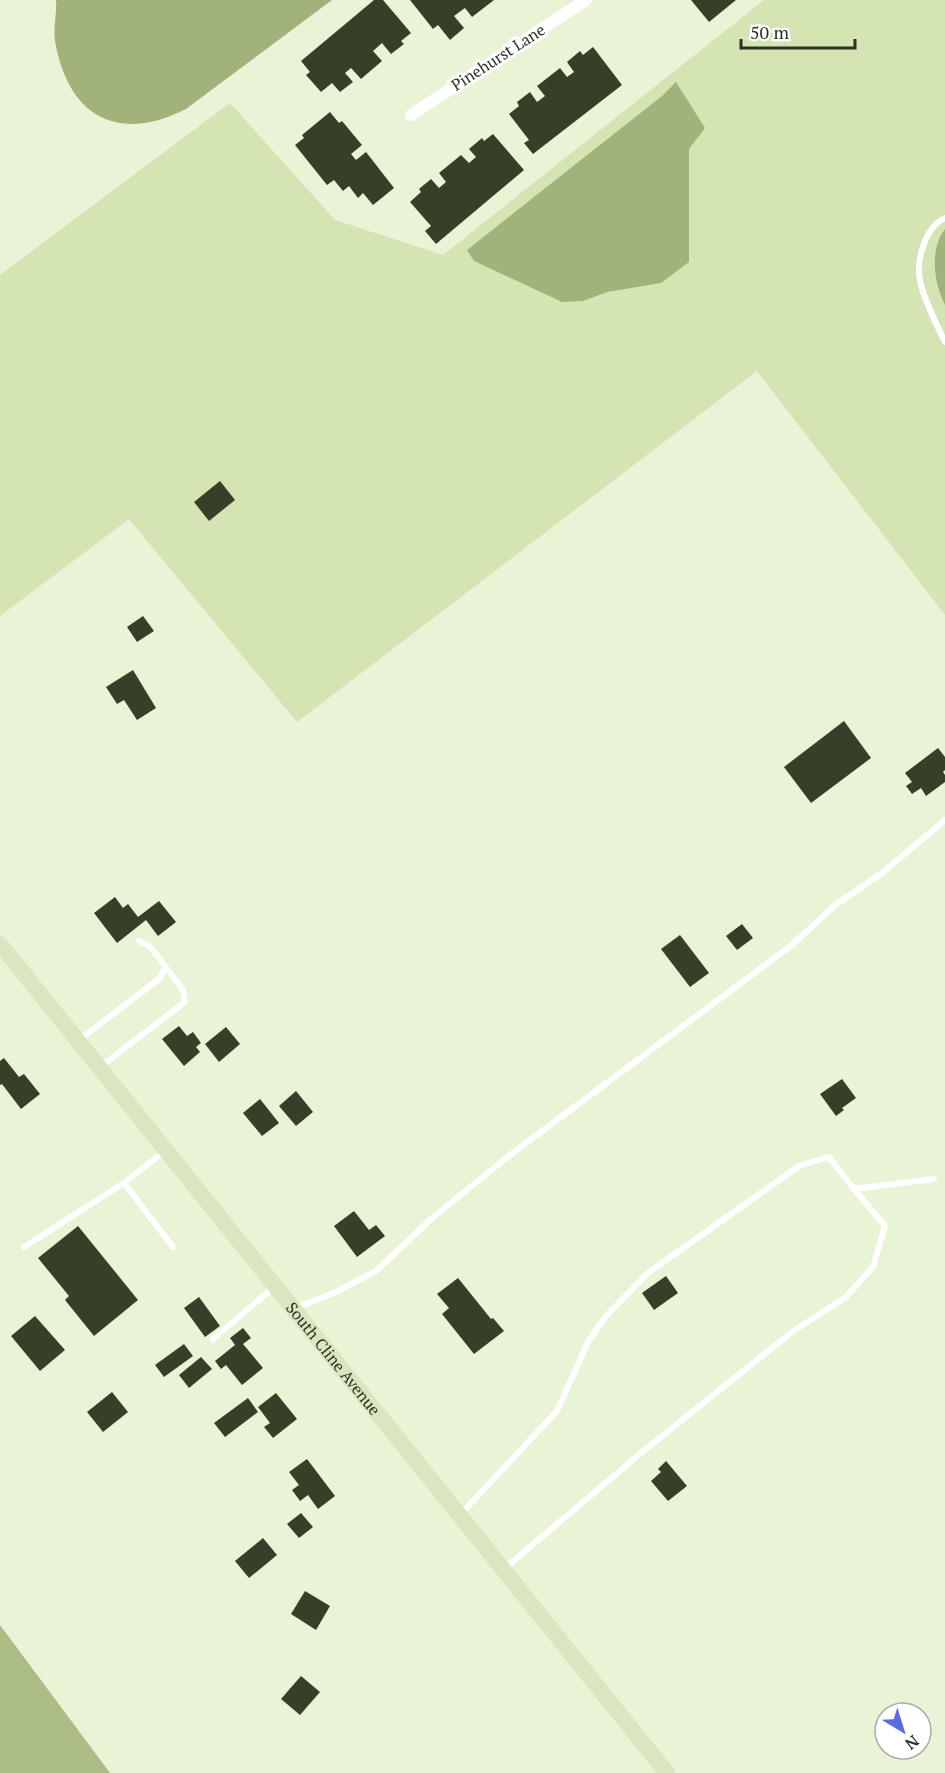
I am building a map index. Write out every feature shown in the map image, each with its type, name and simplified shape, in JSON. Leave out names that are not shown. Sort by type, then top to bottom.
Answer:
[{"type":"street","name":"Pinehurst Lane","points":[[411,115],[586,0]]},
{"type":"street","name":"South Cline Avenue","points":[[0,945],[667,1773]]},
{"type":"lane","points":[[945,218],[937,222],[927,237],[920,255],[920,280],[945,342]]},
{"type":"lane","points":[[293,1309],[336,1292],[376,1271],[431,1219],[510,1155],[792,945],[834,906],[882,873],[945,820]]},
{"type":"lane","points":[[99,1067],[184,1002],[183,990],[149,946],[139,941]]},
{"type":"lane","points":[[78,1041],[159,979],[165,968]]},
{"type":"lane","points":[[24,1247],[124,1183],[165,1151]]},
{"type":"lane","points":[[460,1516],[557,1411],[588,1342],[606,1316],[648,1273],[799,1166],[829,1157],[885,1226],[873,1267],[846,1297],[792,1332],[641,1453],[503,1569]]},
{"type":"lane","points":[[854,1189],[934,1179]]},
{"type":"lane","points":[[124,1183],[173,1247]]},
{"type":"lane","points":[[213,1339],[275,1286]]},
{"type":"shaded area","points":[[56,0],[332,0],[186,109],[161,119],[138,124],[118,123],[100,116],[84,105],[71,88],[55,41]]},
{"type":"shaded area","points":[[764,0],[945,0],[945,615],[757,371],[297,722],[129,519],[0,616],[0,275],[230,103],[335,220],[443,255]]},
{"type":"shaded area","points":[[676,82],[705,128],[689,149],[689,262],[661,283],[607,292],[583,301],[562,302],[474,261],[467,250],[662,96]]},
{"type":"shaded area","points":[[945,229],[945,305],[938,287],[935,256],[940,237]]},
{"type":"shaded area","points":[[0,1625],[110,1773],[0,1773]]},
{"type":"building","points":[[374,0],[383,0],[411,33],[401,41],[404,44],[391,54],[382,43],[373,51],[382,61],[361,79],[351,68],[345,73],[353,82],[340,92],[332,83],[321,92],[306,75],[310,72],[301,61]]},
{"type":"building","points":[[410,0],[494,0],[472,17],[465,8],[454,16],[464,28],[450,40],[438,25],[433,29]]},
{"type":"building","points":[[691,0],[736,0],[709,22]]},
{"type":"building","points":[[593,47],[622,85],[533,154],[524,143],[529,140],[509,114],[519,106],[517,102],[530,92],[537,102],[545,96],[537,86],[560,68],[567,77],[574,72],[567,62],[580,51],[583,55]]},
{"type":"building","points":[[330,112],[339,123],[342,121],[362,145],[351,154],[356,160],[366,152],[394,188],[373,205],[363,193],[358,198],[349,186],[343,191],[334,180],[327,185],[295,145],[304,138],[302,135]]},
{"type":"building","points":[[493,134],[524,170],[436,244],[425,231],[431,226],[410,202],[421,192],[419,189],[431,179],[439,188],[446,182],[439,173],[461,155],[469,163],[476,157],[469,149],[482,138],[484,141]]},
{"type":"building","points":[[220,481],[235,500],[209,521],[194,502]]},
{"type":"building","points":[[143,616],[154,631],[137,642],[127,627]]},
{"type":"building","points":[[133,670],[156,708],[137,720],[124,700],[117,704],[106,687]]},
{"type":"building","points":[[844,721],[871,758],[811,803],[784,767]]},
{"type":"building","points":[[938,748],[945,757],[943,772],[945,782],[926,796],[921,788],[912,794],[906,786],[912,782],[905,773]]},
{"type":"building","points":[[115,897],[123,908],[128,904],[138,917],[159,901],[176,922],[158,936],[146,920],[117,943],[94,913]]},
{"type":"building","points":[[742,924],[753,938],[737,950],[726,936]]},
{"type":"building","points":[[680,935],[709,973],[690,987],[661,949]]},
{"type":"building","points":[[179,1026],[187,1036],[193,1032],[201,1043],[196,1047],[200,1052],[184,1066],[162,1039]]},
{"type":"building","points":[[226,1027],[240,1044],[219,1062],[205,1044]]},
{"type":"building","points":[[4,1058],[19,1077],[24,1074],[40,1094],[21,1109],[2,1084],[0,1085],[0,1061]]},
{"type":"building","points":[[842,1079],[856,1098],[842,1108],[844,1110],[836,1116],[820,1094]]},
{"type":"building","points":[[296,1091],[313,1112],[296,1126],[279,1106]]},
{"type":"building","points":[[260,1099],[279,1123],[262,1136],[243,1113]]},
{"type":"building","points":[[354,1211],[369,1230],[376,1225],[385,1236],[357,1257],[334,1226]]},
{"type":"building","points":[[78,1226],[138,1300],[94,1336],[65,1300],[69,1296],[38,1258]]},
{"type":"building","points":[[666,1276],[678,1293],[654,1310],[642,1293]]},
{"type":"building","points":[[458,1278],[491,1319],[493,1318],[504,1331],[474,1354],[442,1314],[449,1308],[437,1294]]},
{"type":"building","points":[[199,1297],[220,1326],[205,1337],[184,1308]]},
{"type":"building","points":[[35,1316],[65,1350],[40,1371],[11,1336]]},
{"type":"building","points":[[243,1328],[251,1338],[243,1344],[263,1368],[242,1385],[226,1365],[221,1369],[215,1361],[235,1345],[230,1338]]},
{"type":"building","points":[[184,1344],[193,1356],[164,1377],[155,1365]]},
{"type":"building","points":[[201,1357],[212,1369],[189,1388],[179,1375]]},
{"type":"building","points":[[112,1392],[128,1412],[103,1432],[87,1412]]},
{"type":"building","points":[[276,1393],[297,1419],[273,1438],[264,1427],[270,1423],[258,1407]]},
{"type":"building","points":[[248,1398],[258,1412],[225,1437],[214,1423]]},
{"type":"building","points":[[307,1459],[335,1496],[318,1509],[308,1495],[300,1501],[292,1490],[299,1485],[289,1472]]},
{"type":"building","points":[[666,1461],[687,1486],[668,1501],[651,1481],[661,1472],[658,1469]]},
{"type":"building","points":[[301,1513],[313,1527],[299,1538],[287,1524]]},
{"type":"building","points":[[263,1538],[277,1555],[249,1578],[235,1561]]},
{"type":"building","points":[[305,1591],[330,1606],[316,1630],[291,1614]]},
{"type":"building","points":[[301,1676],[320,1692],[300,1715],[281,1699]]}]
